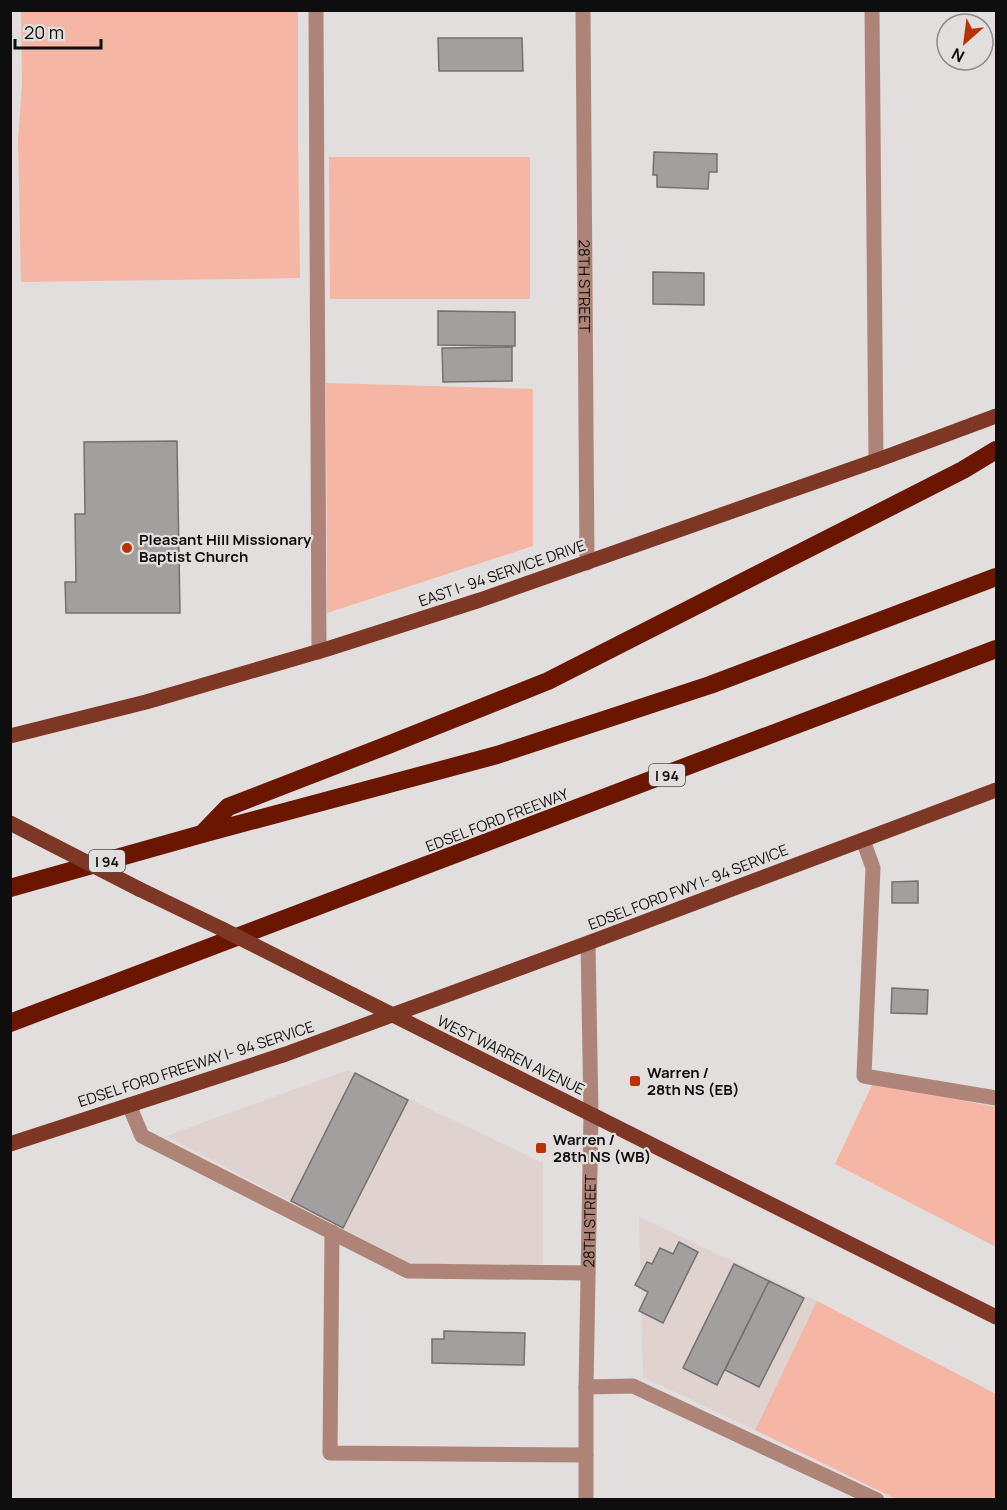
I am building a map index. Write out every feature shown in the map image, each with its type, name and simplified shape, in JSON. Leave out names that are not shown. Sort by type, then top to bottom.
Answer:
[{"type":"highway","points":[[202,834],[228,807],[548,681],[963,470],[996,450]]},
{"type":"highway","name":"I 94","points":[[10,888],[508,751],[710,685],[996,577]]},
{"type":"highway","name":"EDSEL FORD FREEWAY","points":[[10,1023],[996,649]]},
{"type":"main road","name":"EAST I- 94 SERVICE DRIVE","points":[[10,736],[146,702],[319,652],[480,600],[876,461],[996,416]]},
{"type":"main road","name":"EDSEL FORD FWY I- 94 SERVICE","points":[[392,1015],[996,790]]},
{"type":"main road","name":"WEST WARREN AVENUE","points":[[10,823],[996,1317]]},
{"type":"main road","name":"EDSEL FORD FREEWAY I- 94 SERVICE","points":[[10,1144],[286,1054],[392,1015]]},
{"type":"street","points":[[316,10],[319,652]]},
{"type":"street","name":"28TH STREET","points":[[583,10],[587,563]]},
{"type":"street","points":[[872,10],[876,461]]},
{"type":"street","points":[[863,840],[873,868],[864,1077],[996,1098]]},
{"type":"street","name":"28TH STREET","points":[[586,1500],[591,1114],[588,943]]},
{"type":"street","points":[[129,1105],[142,1136],[408,1271],[588,1273]]},
{"type":"street","points":[[332,1232],[330,1453],[586,1455]]},
{"type":"street","points":[[586,1387],[633,1386],[877,1500]]},
{"type":"shaded area","points":[[21,11],[298,11],[300,278],[21,282],[18,141],[22,83]]},
{"type":"shaded area","points":[[329,157],[530,157],[530,299],[330,299]]},
{"type":"shaded area","points":[[326,383],[533,389],[533,546],[327,613]]},
{"type":"shaded area","points":[[348,1070],[543,1163],[543,1264],[410,1264],[166,1136]]},
{"type":"shaded area","points":[[873,1083],[996,1107],[996,1247],[835,1164]]},
{"type":"shaded area","points":[[639,1217],[817,1301],[755,1430],[643,1377]]},
{"type":"shaded area","points":[[817,1301],[996,1394],[996,1499],[896,1499],[755,1430]]},
{"type":"building","points":[[438,38],[522,38],[523,71],[439,71]]},
{"type":"building","points":[[654,152],[717,154],[717,172],[709,172],[708,189],[657,187],[657,175],[653,175]]},
{"type":"building","points":[[653,272],[704,273],[704,305],[653,304]]},
{"type":"building","points":[[438,311],[515,312],[515,346],[438,345]]},
{"type":"building","points":[[512,347],[512,381],[443,382],[442,348]]},
{"type":"building","name":"Pleasant Hill Missionary Baptist Church","points":[[177,441],[180,613],[66,613],[65,582],[76,582],[75,514],[85,514],[84,442]]},
{"type":"building","points":[[918,881],[918,903],[892,903],[892,882]]},
{"type":"building","points":[[892,988],[928,990],[927,1014],[891,1013]]},
{"type":"building","points":[[355,1073],[408,1100],[343,1228],[291,1201]]},
{"type":"building","points":[[679,1242],[698,1252],[663,1323],[639,1311],[648,1292],[635,1285],[647,1262],[652,1264],[660,1248],[673,1254]]},
{"type":"building","points":[[734,1264],[769,1281],[717,1385],[683,1368]]},
{"type":"building","points":[[769,1281],[804,1298],[759,1387],[725,1370]]},
{"type":"building","points":[[444,1331],[525,1333],[524,1365],[432,1363],[432,1339],[444,1339]]},
{"type":"place","name":"Pleasant Hill Missionary Baptist Church","points":[[127,548]]},
{"type":"place","name":"Warren / 28th NS (EB)","points":[[635,1081]]},
{"type":"place","name":"Warren / 28th NS (WB)","points":[[541,1148]]}]
